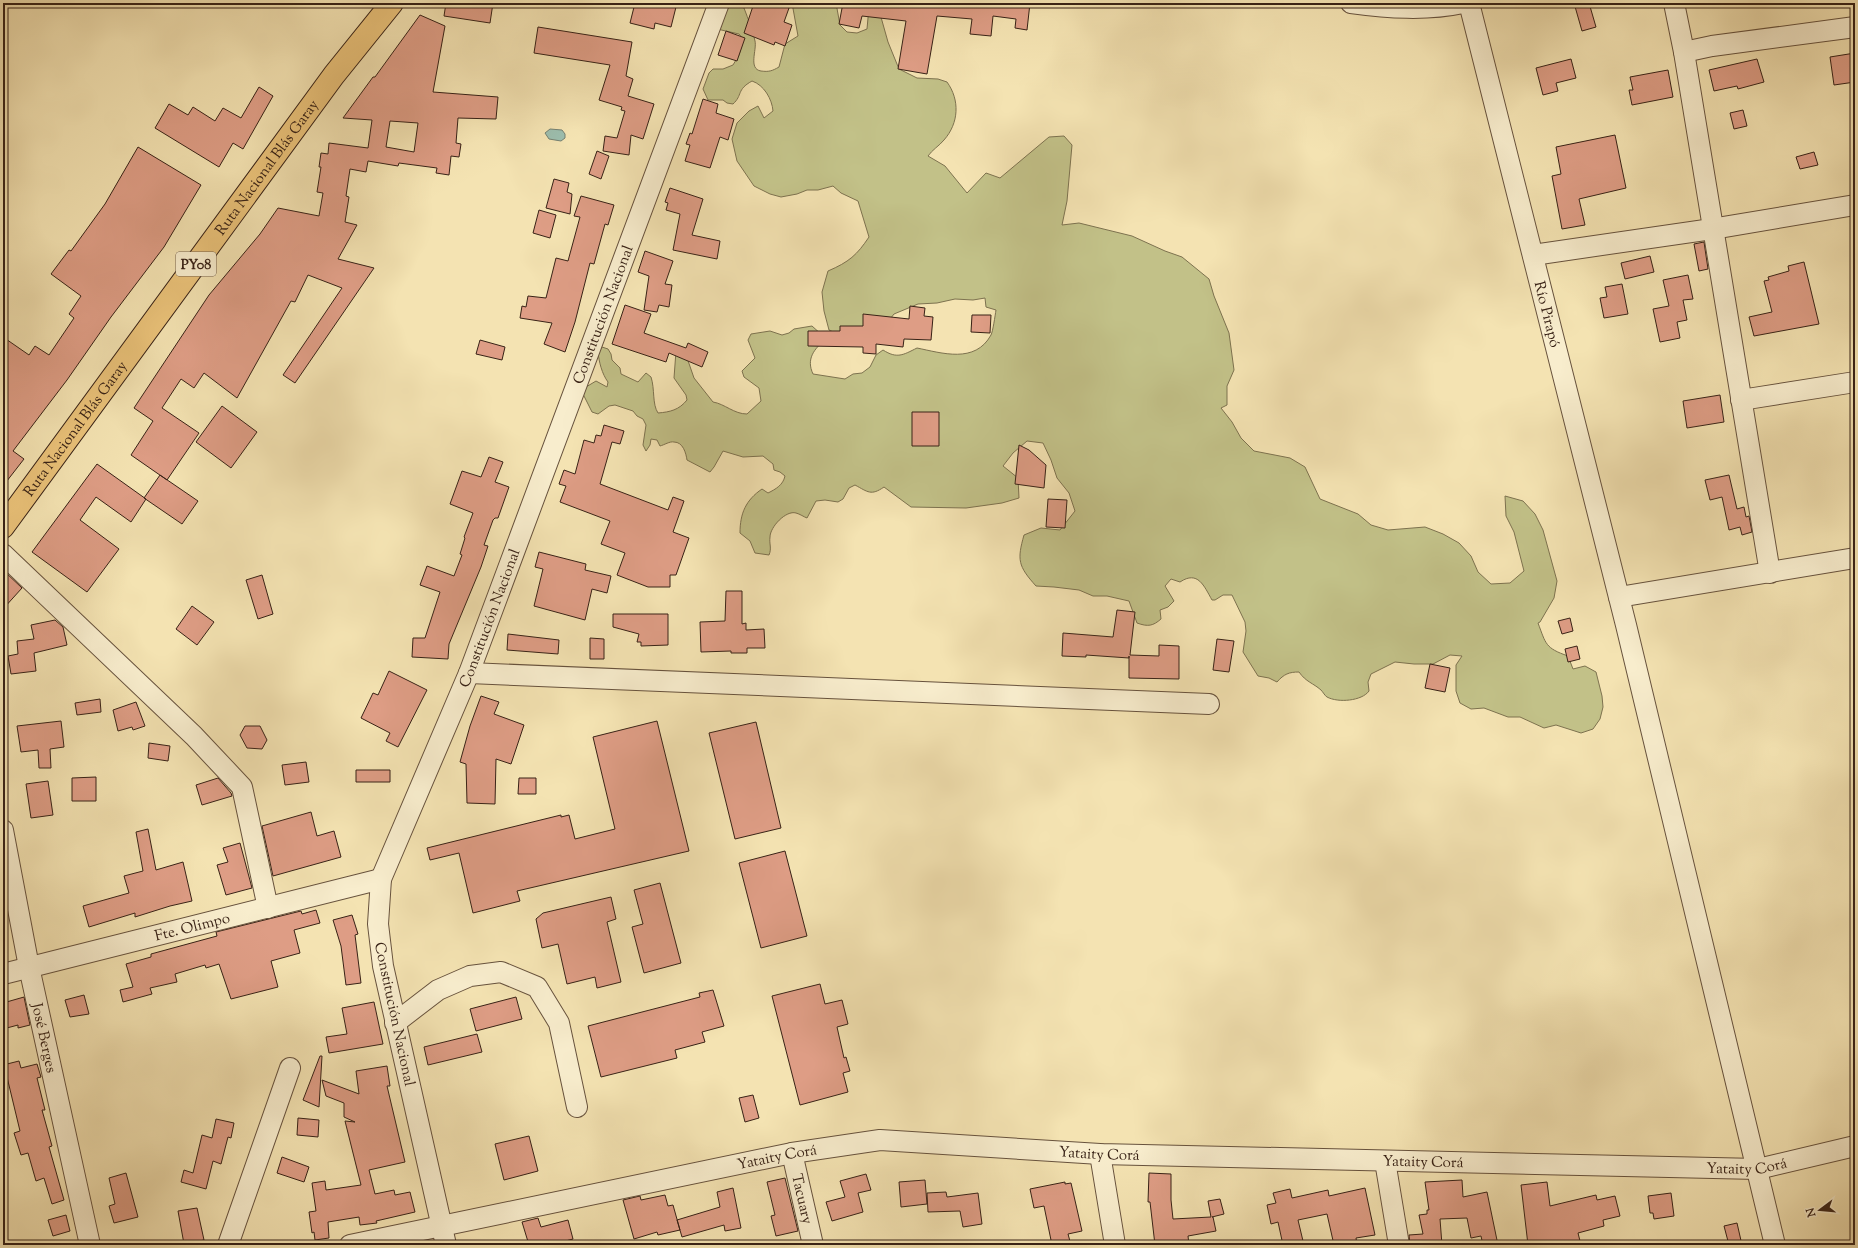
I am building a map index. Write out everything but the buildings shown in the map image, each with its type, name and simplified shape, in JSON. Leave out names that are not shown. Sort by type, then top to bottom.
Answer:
[{"type":"highway","name":"Ruta Nacional Blás Garay","points":[[3,527],[334,75],[392,3]]},
{"type":"street","name":"Constitución Nacional","points":[[446,1245],[383,966],[378,924],[381,879],[469,673],[719,3]]},
{"type":"street","points":[[1352,3],[1389,8],[1447,6],[1463,3]]},
{"type":"street","name":"Río Pirapó","points":[[1469,3],[1626,625],[1758,1170]]},
{"type":"street","points":[[1674,3],[1684,52],[1712,229],[1770,573]]},
{"type":"street","points":[[1684,52],[1712,46],[1855,27]]},
{"type":"street","points":[[1533,255],[1712,229],[1855,205]]},
{"type":"street","points":[[1741,400],[1855,382]]},
{"type":"street","points":[[3,554],[194,736],[242,787],[268,908]]},
{"type":"street","points":[[1619,597],[1855,558]]},
{"type":"street","points":[[469,673],[1209,704]]},
{"type":"street","name":"José Berges","points":[[3,830],[29,967],[90,1245]]},
{"type":"street","name":"Fte. Olimpo","points":[[3,974],[381,879]]},
{"type":"street","points":[[395,1023],[438,990],[470,976],[501,972],[537,987],[559,1023],[577,1107]]},
{"type":"street","points":[[228,1245],[290,1068]]},
{"type":"street","name":"Yataity Corá","points":[[350,1245],[792,1153],[880,1140],[1100,1154],[1758,1170],[1855,1146]]},
{"type":"street","name":"Tacuary","points":[[792,1153],[814,1245]]},
{"type":"street","points":[[1100,1154],[1115,1245]]},
{"type":"street","points":[[1385,1160],[1399,1245]]},
{"type":"street","points":[[1758,1170],[1775,1245]]},
{"type":"shaded area","points":[[792,3],[836,3],[840,25],[847,32],[857,33],[867,29],[869,7],[877,3],[888,42],[899,69],[917,78],[938,79],[947,82],[951,89],[956,104],[953,126],[944,140],[928,156],[945,166],[967,193],[986,173],[1000,178],[1049,137],[1064,136],[1072,145],[1067,201],[1062,225],[1079,223],[1132,236],[1182,257],[1209,279],[1214,296],[1229,333],[1234,370],[1227,386],[1227,405],[1221,408],[1232,422],[1241,438],[1254,451],[1290,458],[1305,467],[1320,499],[1358,514],[1371,525],[1388,530],[1425,527],[1443,534],[1459,543],[1471,556],[1478,572],[1491,584],[1510,583],[1524,571],[1514,532],[1506,516],[1505,496],[1523,501],[1535,514],[1543,530],[1557,581],[1554,598],[1538,623],[1547,644],[1551,648],[1568,656],[1573,669],[1585,666],[1596,672],[1603,707],[1600,719],[1593,729],[1581,733],[1556,725],[1544,728],[1520,717],[1508,717],[1484,708],[1471,709],[1460,703],[1456,691],[1456,665],[1462,656],[1450,655],[1433,664],[1395,662],[1371,674],[1368,682],[1369,691],[1361,697],[1350,700],[1337,700],[1327,697],[1321,690],[1299,672],[1287,674],[1277,682],[1269,678],[1258,676],[1243,652],[1246,631],[1245,622],[1232,595],[1223,595],[1215,600],[1212,600],[1200,581],[1196,579],[1191,578],[1180,582],[1171,579],[1165,586],[1174,601],[1168,607],[1160,610],[1161,619],[1153,624],[1147,625],[1137,623],[1129,601],[1107,596],[1093,596],[1079,590],[1036,586],[1022,568],[1020,551],[1024,535],[1041,528],[1060,530],[1075,511],[1069,493],[1057,478],[1043,443],[1027,441],[1013,453],[1003,466],[1018,478],[1019,498],[1002,503],[966,508],[911,507],[884,487],[880,490],[870,492],[855,485],[849,488],[843,499],[838,502],[825,500],[816,501],[807,518],[797,513],[792,513],[779,520],[771,533],[769,555],[755,553],[750,541],[740,533],[740,526],[745,508],[756,493],[762,489],[768,493],[783,482],[785,476],[774,470],[773,464],[763,456],[743,457],[723,451],[710,472],[687,460],[684,448],[677,442],[671,442],[660,446],[657,440],[651,439],[650,445],[646,451],[643,445],[646,425],[643,419],[637,416],[633,411],[615,405],[609,406],[598,414],[592,412],[583,394],[586,387],[596,381],[607,387],[608,382],[602,372],[598,356],[598,352],[602,347],[608,349],[612,360],[620,368],[621,374],[638,382],[646,373],[651,377],[655,405],[658,413],[674,410],[687,400],[686,395],[674,378],[676,351],[685,352],[694,378],[713,402],[742,414],[747,414],[761,401],[759,388],[744,377],[742,371],[755,358],[748,340],[751,334],[770,331],[782,335],[789,333],[794,329],[812,326],[822,335],[825,340],[812,355],[810,364],[813,374],[845,379],[853,374],[862,373],[870,367],[876,355],[883,350],[896,355],[904,354],[917,348],[947,354],[967,353],[976,350],[984,344],[991,335],[996,310],[986,307],[985,298],[973,300],[955,299],[937,303],[918,304],[894,314],[883,328],[846,338],[829,330],[824,311],[822,292],[828,271],[852,257],[869,237],[858,201],[841,193],[833,186],[818,190],[807,190],[797,194],[781,197],[770,194],[754,186],[737,161],[732,139],[737,123],[749,111],[758,106],[764,118],[773,111],[767,93],[764,89],[752,81],[744,87],[733,104],[727,103],[723,100],[708,100],[703,89],[709,73],[713,69],[723,69],[733,65],[739,55],[743,39],[739,34],[717,29],[719,8],[735,5],[744,8],[755,41],[755,67],[757,70],[768,71],[779,67],[785,44],[798,36]]},
{"type":"shaded area","points":[[550,129],[562,130],[565,134],[565,138],[561,141],[549,139],[545,133]]}]
